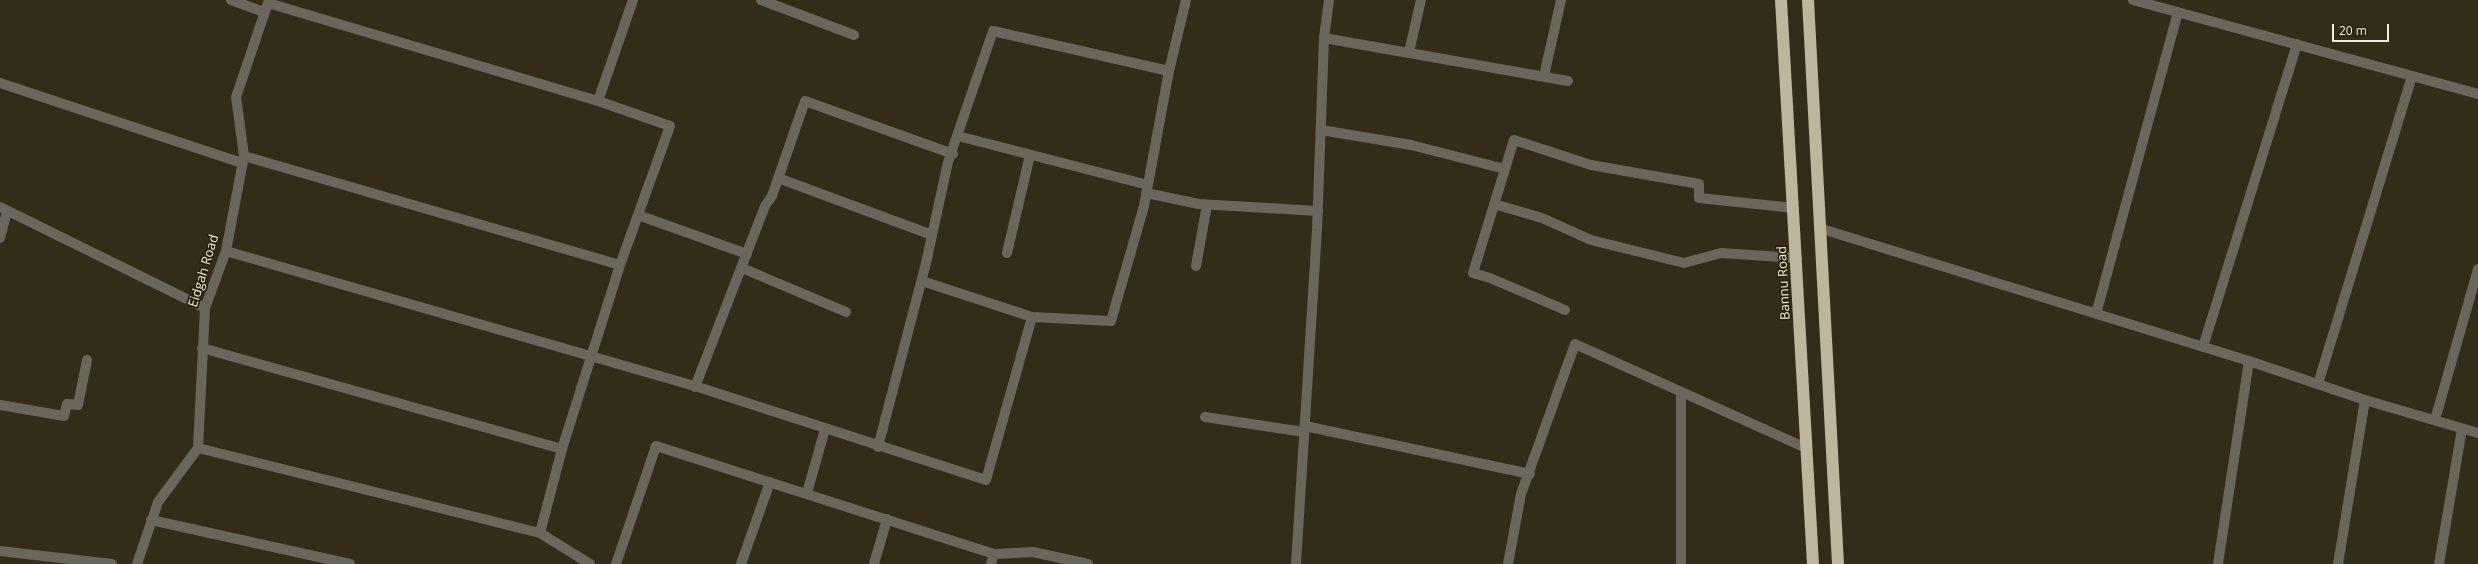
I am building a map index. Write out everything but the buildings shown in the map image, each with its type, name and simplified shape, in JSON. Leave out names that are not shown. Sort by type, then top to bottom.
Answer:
[{"type":"highway","name":"Bannu Road","points":[[1781,0],[1797,258],[1813,564]]},
{"type":"highway","points":[[1808,0],[1838,564]]},
{"type":"street","points":[[231,0],[267,5],[598,101],[670,126],[620,265],[562,449],[540,533]]},
{"type":"street","points":[[598,101],[633,0]]},
{"type":"street","points":[[761,0],[854,35]]},
{"type":"street","points":[[922,281],[1032,317],[1110,321],[1147,189],[1169,71],[1186,0]]},
{"type":"street","points":[[1296,564],[1318,211],[1324,38],[1329,0]]},
{"type":"street","points":[[1409,52],[1421,0]]},
{"type":"street","points":[[1544,76],[1561,0]]},
{"type":"street","points":[[2133,0],[2478,94]]},
{"type":"street","name":"Eidgah Road","points":[[198,448],[205,308],[226,251],[243,160],[236,97],[267,5]]},
{"type":"street","points":[[2096,314],[2178,12]]},
{"type":"street","points":[[878,447],[922,281],[948,162],[953,154],[993,31],[1169,71]]},
{"type":"street","points":[[1324,38],[1568,81]]},
{"type":"street","points":[[2202,347],[2296,44]]},
{"type":"street","points":[[2318,384],[2412,76]]},
{"type":"street","points":[[0,83],[243,160],[620,265]]},
{"type":"street","points":[[695,386],[778,178],[805,101],[953,154]]},
{"type":"street","points":[[1321,130],[1411,145],[1505,169]]},
{"type":"street","points":[[958,136],[1208,205],[1318,211]]},
{"type":"street","points":[[1565,310],[1490,278],[1473,273],[1514,140],[1591,165],[1699,184],[1699,198],[1794,208]]},
{"type":"street","points":[[1006,253],[1030,155]]},
{"type":"street","points":[[778,178],[932,235]]},
{"type":"street","points":[[1494,204],[1542,218],[1591,240],[1684,263],[1721,253],[1797,258]]},
{"type":"street","points":[[1196,266],[1208,205]]},
{"type":"street","points":[[0,238],[4,209],[205,308]]},
{"type":"street","points":[[638,215],[747,254]]},
{"type":"street","points":[[1819,228],[2249,361],[2365,400],[2478,433]]},
{"type":"street","points":[[226,251],[695,386],[878,447],[986,480],[1032,317]]},
{"type":"street","points":[[742,268],[846,312]]},
{"type":"street","points":[[2435,420],[2478,269]]},
{"type":"street","points":[[1508,564],[1521,494],[1530,474],[1575,344],[1806,448]]},
{"type":"street","points":[[202,348],[562,449]]},
{"type":"street","points":[[0,405],[64,416],[67,404],[78,405],[87,360]]},
{"type":"street","points":[[2218,564],[2249,361]]},
{"type":"street","points":[[1681,392],[1681,564]]},
{"type":"street","points":[[2338,564],[2365,400]]},
{"type":"street","points":[[1205,417],[1305,429],[1530,474]]},
{"type":"street","points":[[807,494],[825,429]]},
{"type":"street","points":[[2439,564],[2462,429]]},
{"type":"street","points":[[616,564],[656,446],[994,554],[1033,552],[1088,564]]},
{"type":"street","points":[[137,564],[158,502],[198,448],[540,533],[590,564]]},
{"type":"street","points":[[741,564],[770,482]]},
{"type":"street","points":[[874,564],[887,519]]},
{"type":"street","points":[[151,520],[350,564]]},
{"type":"street","points":[[0,551],[112,564]]},
{"type":"street","points":[[991,564],[994,554]]}]
